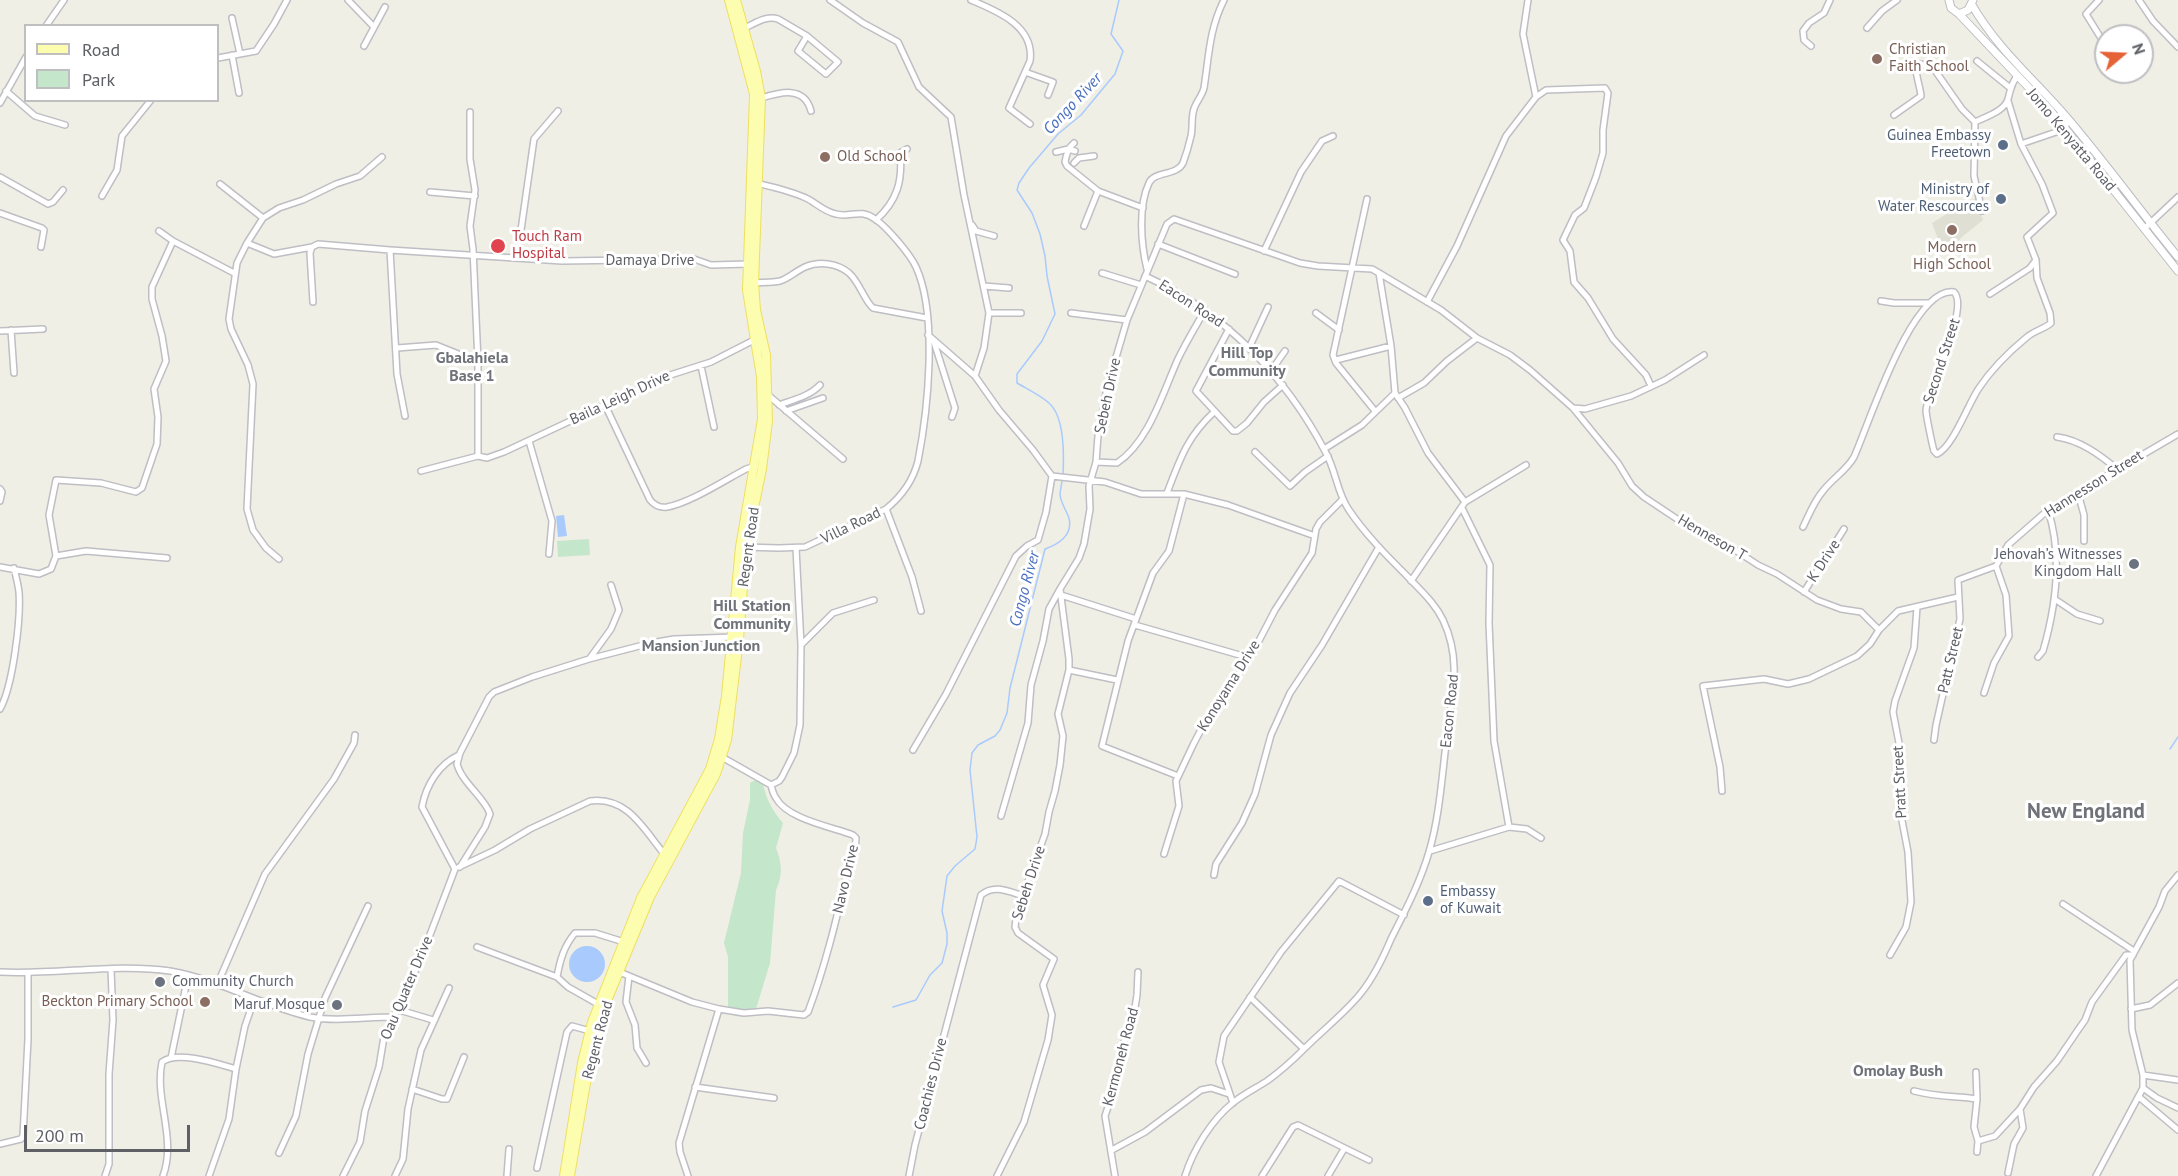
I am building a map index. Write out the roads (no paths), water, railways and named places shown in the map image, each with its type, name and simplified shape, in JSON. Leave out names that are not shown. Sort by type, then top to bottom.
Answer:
[{"type":"main road","name":"Regent Road","points":[[729,0],[741,30]]},
{"type":"main road","name":"Regent Road","points":[[736,0],[757,99],[750,283],[756,310],[761,377],[762,418],[758,467]]},
{"type":"main road","name":"Jomo Kenyatta Road","points":[[1942,0],[1959,14],[2065,129],[2178,271]]},
{"type":"main road","points":[[1949,0],[1951,8]]},
{"type":"main road","name":"Jomo Kenyatta Road","points":[[1973,1],[1986,29],[2068,119],[2178,256]]},
{"type":"main road","points":[[1959,14],[1966,12],[1973,1]]},
{"type":"main road","name":"Regent Road","points":[[577,1116],[593,1046],[624,942],[641,898],[710,787],[732,707],[743,547],[768,421],[766,355],[758,337]]},
{"type":"main road","name":"Regent Road","points":[[570,1176],[582,1063],[598,1004],[667,858]]},
{"type":"main road","name":"Regent Road","points":[[564,1176],[573,1141]]},
{"type":"street","points":[[47,24],[64,0]]},
{"type":"street","points":[[219,58],[232,54],[252,53],[274,24],[286,0]]},
{"type":"street","points":[[348,0],[374,27]]},
{"type":"street","points":[[830,0],[862,23],[898,42],[919,87],[951,117],[989,313],[984,348],[975,376]]},
{"type":"street","points":[[971,0],[1002,14],[1020,27],[1031,53],[1009,108],[1030,124]]},
{"type":"street","points":[[1146,273],[1142,239],[1143,208],[1150,180],[1176,170],[1182,164],[1191,136],[1194,109],[1203,91],[1213,24],[1224,0]]},
{"type":"street","points":[[1528,0],[1523,34],[1536,97]]},
{"type":"street","points":[[1811,46],[1804,40],[1803,31],[1809,23],[1824,13],[1830,0]]},
{"type":"street","points":[[1867,28],[1882,11],[1897,0]]},
{"type":"street","points":[[2094,27],[2086,14],[2099,0]]},
{"type":"street","points":[[2139,0],[2153,21],[2178,46]]},
{"type":"street","points":[[364,46],[385,8]]},
{"type":"street","points":[[741,30],[772,17],[807,36],[838,62],[826,74],[798,51],[807,36]]},
{"type":"street","points":[[232,18],[240,54]]},
{"type":"street","points":[[232,54],[239,93]]},
{"type":"street","points":[[0,103],[24,60]]},
{"type":"street","points":[[1977,61],[2009,87]]},
{"type":"street","points":[[1894,115],[1921,96],[1916,64]]},
{"type":"street","points":[[1899,67],[1916,64],[1928,65],[1934,69],[1962,109],[1975,122],[1974,176],[1982,211]]},
{"type":"street","points":[[1024,72],[1053,82],[1048,95]]},
{"type":"street","points":[[1975,122],[2003,107],[2008,101],[2009,87],[2017,76]]},
{"type":"street","points":[[1427,302],[1457,246],[1506,136],[1536,97],[1546,90],[1605,88],[1608,93],[1603,130],[1603,153],[1584,208],[1575,215],[1563,240],[1569,251],[1574,282],[1588,298],[1613,339],[1646,375],[1651,386]]},
{"type":"street","points":[[6,91],[35,116],[65,125]]},
{"type":"street","points":[[757,99],[782,92],[798,94],[806,99],[811,111]]},
{"type":"street","name":"Jomo Kenyatta Road","points":[[2008,101],[2021,144],[2042,184],[2053,213],[2028,237],[2036,260],[2037,278],[2052,320]]},
{"type":"street","points":[[102,196],[117,170],[122,136],[149,102]]},
{"type":"street","points":[[518,258],[534,139],[558,111]]},
{"type":"street","points":[[470,112],[470,159],[475,196],[470,226],[478,362],[478,456]]},
{"type":"street","points":[[2021,144],[2065,129],[2068,119]]},
{"type":"street","points":[[1264,251],[1301,172],[1322,141],[1333,136]]},
{"type":"street","points":[[1074,143],[1065,157],[1065,164],[1098,191],[1143,208]]},
{"type":"street","points":[[754,182],[807,199],[824,210],[838,215],[859,213],[876,220],[891,206],[898,188],[900,153],[907,149]]},
{"type":"street","points":[[1056,152],[1068,149],[1091,156],[1079,158],[1074,163]]},
{"type":"street","points":[[279,559],[266,548],[253,530],[247,508],[253,384],[248,365],[231,329],[229,319],[234,273],[247,243],[263,218],[285,204],[303,200],[336,184],[360,176],[382,157]]},
{"type":"street","points":[[0,177],[48,204],[53,202],[63,190]]},
{"type":"street","points":[[220,184],[263,218]]},
{"type":"street","points":[[1084,226],[1098,191]]},
{"type":"street","points":[[430,192],[475,196]]},
{"type":"street","points":[[2144,229],[2178,197]]},
{"type":"street","points":[[1366,199],[1333,355],[1375,411]]},
{"type":"street","points":[[0,213],[42,228],[44,230],[41,247]]},
{"type":"street","name":"Sebeh Drive","points":[[997,1176],[1019,1134],[1050,1034],[1051,1009],[1043,986],[1054,962],[1052,956],[1016,930],[1017,912],[1045,834],[1055,791],[1062,743],[1058,714],[1069,670],[1060,592],[1084,544],[1090,509],[1091,481],[1107,388],[1127,320],[1167,224],[1174,219],[1300,263],[1372,269],[1427,302],[1477,338],[1499,348],[1530,370],[1573,408]]},
{"type":"street","name":"Villa Road","points":[[743,547],[796,548],[813,544],[886,509],[906,489],[914,475],[926,398],[928,335],[924,293],[915,265],[876,220]]},
{"type":"street","points":[[970,221],[976,231],[994,236]]},
{"type":"street","points":[[159,231],[173,241],[234,273]]},
{"type":"street","points":[[0,567],[39,574],[51,569],[56,556],[49,515],[56,480],[101,483],[136,492],[140,491],[145,483],[158,437],[154,388],[166,361],[152,299],[152,287],[173,241]]},
{"type":"street","name":"Damaya Drive","points":[[247,243],[274,254],[318,244],[562,261],[694,259],[711,266],[750,264]]},
{"type":"street","points":[[1158,244],[1235,274]]},
{"type":"street","points":[[312,247],[310,253],[314,302]]},
{"type":"street","points":[[390,250],[397,374],[405,416]]},
{"type":"street","points":[[1990,294],[2030,268],[2036,260]]},
{"type":"street","points":[[750,283],[781,281],[804,267],[828,264],[840,267],[849,274],[860,286],[873,308],[927,318]]},
{"type":"street","points":[[1102,273],[1141,285]]},
{"type":"street","name":"Eacon Road","points":[[1146,273],[1177,291],[1229,329],[1283,385],[1328,456],[1342,500],[1379,547],[1436,607],[1450,640],[1456,675],[1430,851],[1383,959],[1360,995],[1267,1081],[1233,1103],[1209,1129],[1185,1176]]},
{"type":"street","points":[[1379,273],[1391,346],[1396,396],[1428,453],[1463,505],[1490,565],[1489,623],[1494,741],[1509,827]]},
{"type":"street","points":[[984,286],[1009,288]]},
{"type":"street","name":"Second Street","points":[[1929,303],[1938,294],[1946,291],[1956,293],[1959,302],[1951,336],[1929,393],[1926,410],[1933,446],[1937,454],[1942,451],[1957,429],[1971,400],[1989,375],[2027,336],[2048,326],[2052,320]]},
{"type":"street","points":[[1881,301],[1929,303]]},
{"type":"street","points":[[1803,527],[1821,492],[1852,460],[1868,417],[1910,329],[1917,315],[1929,303]]},
{"type":"street","points":[[1249,348],[1268,307]]},
{"type":"street","points":[[1096,462],[1117,463],[1127,455],[1141,437],[1205,310]]},
{"type":"street","points":[[989,313],[1021,313]]},
{"type":"street","points":[[1071,313],[1127,320]]},
{"type":"street","points":[[1316,313],[1339,330]]},
{"type":"street","points":[[1229,329],[1196,392],[1214,412],[1233,431],[1237,431],[1283,385]]},
{"type":"street","points":[[11,330],[14,373]]},
{"type":"street","points":[[0,331],[43,330]]},
{"type":"street","points":[[928,335],[975,376],[1016,431],[1055,477],[1114,484],[1141,494],[1184,494],[1228,505],[1315,536]]},
{"type":"street","name":"Baila Leigh Drive","points":[[421,471],[478,456],[491,457],[664,377],[701,366],[758,337]]},
{"type":"street","points":[[1324,449],[1362,424],[1396,396],[1424,383],[1447,361],[1477,338]]},
{"type":"street","points":[[933,340],[955,408],[952,417]]},
{"type":"street","points":[[397,348],[436,345],[478,362]]},
{"type":"street","points":[[1336,360],[1391,346]]},
{"type":"street","points":[[1272,371],[1284,351]]},
{"type":"street","points":[[1573,408],[1595,407],[1631,396],[1665,380],[1704,355]]},
{"type":"street","points":[[701,366],[714,427]]},
{"type":"street","points":[[779,405],[815,390],[820,385]]},
{"type":"street","points":[[768,395],[843,459]]},
{"type":"street","points":[[786,411],[823,398]]},
{"type":"street","points":[[605,405],[650,500],[659,507],[681,502],[758,467]]},
{"type":"street","name":"Henneson T","points":[[1573,408],[1618,463],[1632,486],[1644,497],[1680,521],[1715,537],[1804,592],[1833,607],[1861,612],[1879,630]]},
{"type":"street","points":[[1167,493],[1190,437],[1214,412]]},
{"type":"street","name":"Hannesson Street","points":[[1996,566],[2008,545],[2048,510],[2178,434]]},
{"type":"street","points":[[2057,437],[2070,438],[2104,458],[2117,469]]},
{"type":"street","points":[[529,441],[552,521],[549,554]]},
{"type":"street","points":[[1255,452],[1290,486],[1328,456]]},
{"type":"street","points":[[1411,581],[1463,505],[1526,465]]},
{"type":"street","points":[[913,750],[951,685],[1016,556],[1038,540],[1055,477]]},
{"type":"street","points":[[0,489],[2,492],[0,501]]},
{"type":"street","points":[[2078,493],[2084,515],[2084,541]]},
{"type":"street","points":[[1178,776],[1101,746],[1128,641],[1154,573],[1169,551],[1184,494]]},
{"type":"street","name":"Konoyama Drive","points":[[1164,854],[1178,812],[1176,789],[1178,776],[1204,724],[1250,658],[1275,610],[1312,553],[1320,522],[1342,500]]},
{"type":"street","points":[[886,509],[912,577],[921,611]]},
{"type":"street","points":[[2038,657],[2043,651],[2056,600],[2056,552],[2048,510]]},
{"type":"street","name":"K Drive","points":[[1804,592],[1844,529]]},
{"type":"street","points":[[1214,875],[1216,864],[1242,823],[1255,794],[1271,735],[1290,693],[1322,645],[1379,547]]},
{"type":"street","points":[[771,785],[782,777],[794,753],[800,725],[801,645],[796,548]]},
{"type":"street","points":[[56,556],[86,551],[167,558]]},
{"type":"street","points":[[1984,693],[1994,663],[2009,636],[2006,595],[1996,566]]},
{"type":"street","name":"Patt Street","points":[[1935,740],[1936,725],[1960,619],[1958,580],[1996,566]]},
{"type":"street","points":[[0,709],[11,672],[17,631],[19,591],[14,568]]},
{"type":"street","points":[[589,659],[610,630],[619,610],[611,585]]},
{"type":"street","points":[[1001,816],[1028,723],[1031,685],[1049,609],[1060,592],[1135,622],[1250,658]]},
{"type":"street","points":[[1722,791],[1720,767],[1703,686],[1764,679],[1782,684],[1809,679],[1857,657],[1898,611],[1958,597]]},
{"type":"street","points":[[801,645],[832,613],[874,600]]},
{"type":"street","points":[[2056,600],[2077,614],[2100,621]]},
{"type":"street","name":"Pratt Street","points":[[1890,955],[1906,927],[1910,912],[1911,882],[1899,805],[1899,743],[1893,712],[1914,648],[1917,607]]},
{"type":"street","points":[[667,858],[631,813],[617,804],[599,800],[590,801],[530,829],[495,850],[457,868],[422,807],[440,769],[459,755],[489,697],[494,692],[589,659],[662,641],[736,638]]},
{"type":"street","points":[[1069,670],[1117,680]]},
{"type":"street","points":[[216,985],[265,874],[334,779],[354,743],[355,735]]},
{"type":"street","name":"Oau Quater Drive","points":[[343,1176],[357,1150],[365,1111],[379,1067],[384,1037],[420,961],[457,868],[489,820],[490,814],[486,804],[475,794],[459,770],[457,764],[459,755]]},
{"type":"street","name":"Navo Drive","points":[[718,756],[771,785],[776,799],[784,808],[856,838],[856,847],[830,948],[808,1012],[804,1015],[768,1011],[744,1013],[719,1009]]},
{"type":"street","points":[[1430,851],[1509,827],[1527,829],[1541,838]]},
{"type":"street","points":[[2096,1176],[2143,1088],[2143,1075],[2132,1030],[2130,960],[2159,907],[2165,891],[2178,875]]},
{"type":"street","points":[[1233,1103],[1219,1062],[1222,1040],[1281,952],[1339,880],[1404,915]]},
{"type":"street","name":"Coachies Drive","points":[[909,1176],[981,895],[986,890],[1000,888],[1023,896]]},
{"type":"street","points":[[2063,904],[2133,953]]},
{"type":"street","points":[[279,1153],[296,1116],[308,1054],[325,998],[368,906]]},
{"type":"street","points":[[557,977],[566,945],[575,933],[595,933],[624,942]]},
{"type":"street","points":[[477,947],[557,977],[568,987],[598,1004]]},
{"type":"street","points":[[1978,1141],[1995,1136],[2020,1109],[2085,1020],[2092,1002],[2122,959],[2133,953]]},
{"type":"street","points":[[0,972],[28,974],[111,969],[168,971],[319,1018],[393,1017]]},
{"type":"street","points":[[105,1176],[109,1156],[109,1074],[113,1020],[111,969]]},
{"type":"street","points":[[616,970],[692,1002],[719,1009],[679,1143],[688,1176]]},
{"type":"street","name":"Kermoneh Road","points":[[1115,1176],[1105,1116],[1115,1086],[1124,1042],[1134,1014],[1138,972]]},
{"type":"street","points":[[0,1144],[21,1139],[23,1136],[28,1039],[28,974]]},
{"type":"street","points":[[171,1058],[188,976]]},
{"type":"street","points":[[629,976],[626,1002],[635,1025],[637,1048],[646,1063]]},
{"type":"street","points":[[2131,1009],[2150,1005],[2178,983]]},
{"type":"street","points":[[395,1176],[403,1159],[408,1109],[421,1050],[449,988]]},
{"type":"street","points":[[1250,997],[1304,1049]]},
{"type":"street","points":[[208,1176],[229,1119],[236,1069],[254,999]]},
{"type":"street","points":[[396,1009],[433,1020]]},
{"type":"street","points":[[537,1168],[567,1032],[572,1026],[590,1031]]},
{"type":"street","points":[[412,1089],[447,1099],[464,1057]]},
{"type":"street","points":[[163,1176],[169,1148],[162,1062],[171,1058],[198,1060],[236,1069]]},
{"type":"street","points":[[1976,1072],[1977,1099],[1974,1128],[1978,1141],[1977,1152]]},
{"type":"street","points":[[2143,1075],[2178,1080]]},
{"type":"street","points":[[695,1088],[774,1098]]},
{"type":"street","points":[[1112,1150],[1145,1132],[1201,1090],[1212,1088],[1229,1094]]},
{"type":"street","points":[[2143,1088],[2178,1108]]},
{"type":"street","points":[[1914,1091],[1939,1097],[1961,1096],[1977,1099]]},
{"type":"street","points":[[2139,1097],[2178,1130]]},
{"type":"street","points":[[2008,1173],[2014,1144],[2023,1128],[2020,1109]]},
{"type":"street","points":[[1262,1176],[1274,1154],[1296,1125],[1368,1160]]},
{"type":"street","points":[[507,1176],[509,1149]]},
{"type":"street","points":[[1328,1176],[1344,1149]]},
{"type":"water","points":[[564,515],[567,536],[558,537],[556,516]]},
{"type":"water","points":[[587,946],[600,951],[605,964],[600,977],[587,982],[574,977],[569,964],[574,951]]},
{"type":"waterway","name":"Congo River","points":[[1063,475],[1062,437],[1058,417],[1054,409],[1042,397],[1017,383],[1017,374],[1042,341],[1055,314],[1040,234],[1032,213],[1017,190],[1029,168],[1058,134],[1081,115],[1115,74],[1123,51],[1111,34],[1119,0]]},
{"type":"waterway","name":"Congo River","points":[[893,1007],[916,1000],[930,975],[942,963],[947,944],[942,911],[947,876],[975,849],[977,837],[970,770],[972,753],[978,745],[995,736],[1000,730],[1007,713],[1010,688],[1045,549],[1064,538],[1069,529],[1069,518],[1060,495],[1062,480]]},
{"type":"waterway","points":[[2170,749],[2178,737]]},
{"type":"place","name":"Christian Faith School","points":[[1877,59]]},
{"type":"place","name":"Guinea Embassy Freetown","points":[[2003,145]]},
{"type":"place","name":"Old School","points":[[825,157]]},
{"type":"place","name":"Ministry of Water Rescources","points":[[2001,199]]},
{"type":"place","name":"Modern High School","points":[[1952,230]]},
{"type":"place","name":"Touch Ram Hospital","points":[[498,246]]},
{"type":"place","name":"Jehovah’s Witnesses Kingdom Hall","points":[[2134,564]]},
{"type":"place","name":"Embassy of Kuwait","points":[[1428,901]]},
{"type":"place","name":"Community Church","points":[[160,982]]},
{"type":"place","name":"Beckton Primary School","points":[[205,1002]]},
{"type":"place","name":"Maruf Mosque","points":[[337,1005]]},
{"type":"district","name":"Hill Top Community","points":[[1247,362]]},
{"type":"district","name":"Gbalahiela Base 1","points":[[472,367]]},
{"type":"district","name":"Hill Station Community","points":[[752,615]]},
{"type":"district","name":"Mansion Junction","points":[[701,646]]},
{"type":"district","name":"New England","points":[[2086,812]]},
{"type":"district","name":"Omolay Bush","points":[[1898,1071]]}]
